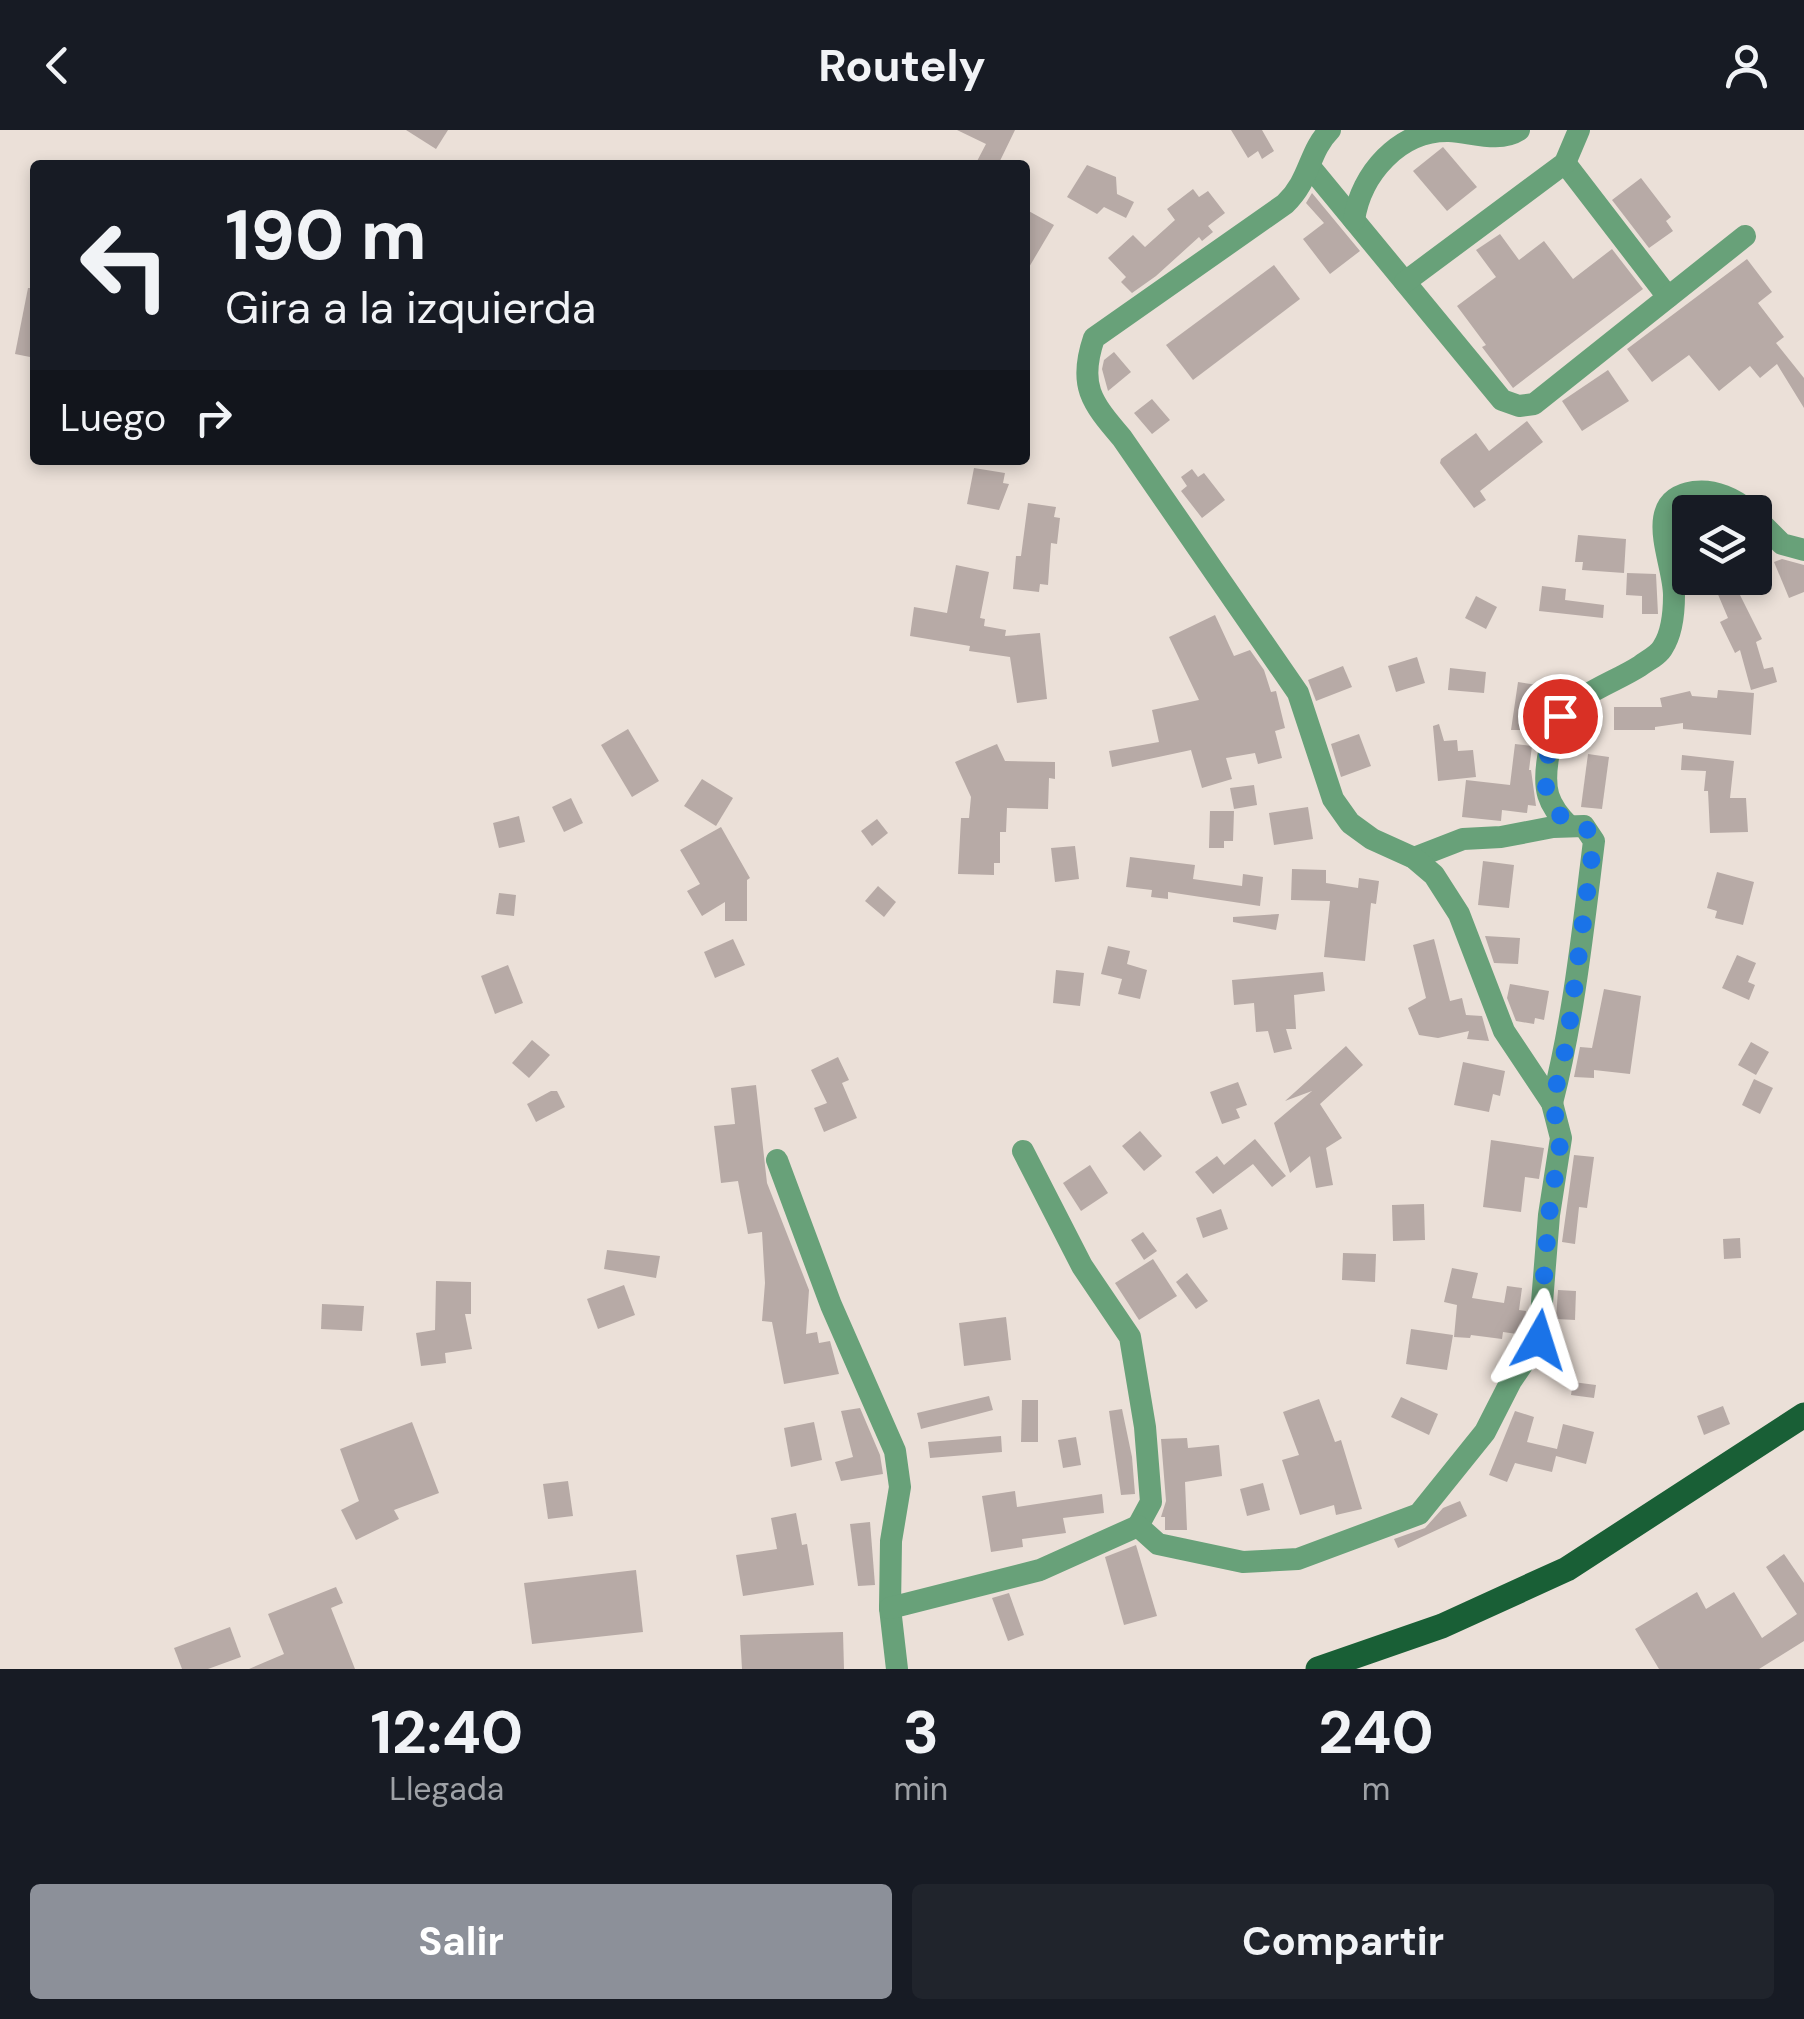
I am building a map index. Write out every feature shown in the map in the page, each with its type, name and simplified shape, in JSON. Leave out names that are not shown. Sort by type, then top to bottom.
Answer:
[{"type":"main road","points":[[1318,1669],[1442,1626],[1566,1569],[1804,1415]]},
{"type":"street","points":[[1138,1526],[1158,1544],[1243,1562],[1298,1559],[1419,1514],[1485,1432],[1511,1380],[1539,1340],[1549,1215],[1561,1138],[1552,1103],[1504,1031],[1459,914],[1434,874],[1414,858],[1350,824],[1333,799],[1298,693],[1122,438],[1095,407],[1084,366],[1094,338],[1286,204],[1301,189],[1322,138],[1330,130]]},
{"type":"street","points":[[1354,220],[1357,200],[1366,181],[1391,152],[1428,131],[1496,136],[1519,130]]},
{"type":"street","points":[[1404,282],[1565,163],[1580,130]]},
{"type":"street","points":[[1565,163],[1668,297]]},
{"type":"street","points":[[1311,168],[1502,400],[1519,406],[1534,404],[1746,236]]},
{"type":"street","points":[[1683,495],[1696,491],[1721,495]]},
{"type":"street","points":[[1672,501],[1666,507],[1662,526],[1672,583]]},
{"type":"street","points":[[1772,534],[1782,544],[1804,550]]},
{"type":"street","points":[[1570,826],[1550,807],[1544,782],[1560,716],[1607,682],[1662,651],[1670,630],[1674,595]]},
{"type":"street","points":[[1414,858],[1463,839],[1501,837],[1534,829],[1584,826],[1594,840],[1567,1043],[1552,1103]]},
{"type":"street","points":[[890,1608],[1040,1570],[1138,1526],[1151,1502],[1145,1427],[1130,1337],[1082,1266],[1022,1151]]},
{"type":"street","points":[[777,1160],[830,1306],[895,1451],[900,1487],[890,1541],[890,1608],[897,1669]]},
{"type":"building","points":[[406,130],[448,130],[436,149]]},
{"type":"building","points":[[957,130],[1015,130],[1000,160],[978,160],[986,144]]},
{"type":"building","points":[[1231,130],[1262,130],[1274,151],[1262,159],[1258,151],[1248,158]]},
{"type":"building","points":[[1443,147],[1477,187],[1447,211],[1413,171]]},
{"type":"building","points":[[1087,165],[1116,177],[1117,194],[1134,202],[1126,218],[1104,207],[1097,214],[1067,197]]},
{"type":"building","points":[[1641,178],[1671,217],[1666,221],[1673,231],[1649,248],[1612,200]]},
{"type":"building","points":[[1193,189],[1199,197],[1208,191],[1225,213],[1208,226],[1213,232],[1202,241],[1199,237],[1132,293],[1121,282],[1126,277],[1108,258],[1133,235],[1145,247],[1175,220],[1167,209]]},
{"type":"building","points":[[1312,193],[1360,251],[1330,274],[1303,239],[1324,223],[1306,203]]},
{"type":"building","points":[[1030,212],[1054,225],[1030,266]]},
{"type":"building","points":[[1500,234],[1519,260],[1544,241],[1573,279],[1612,249],[1643,289],[1513,388],[1457,306],[1496,277],[1476,250]]},
{"type":"building","points":[[1747,259],[1772,292],[1758,303],[1784,337],[1776,343],[1804,378],[1804,408],[1777,364],[1760,378],[1750,366],[1719,391],[1689,355],[1652,382],[1627,349]]},
{"type":"building","points":[[1274,265],[1300,299],[1193,380],[1166,345]]},
{"type":"building","points":[[28,288],[30,288],[30,357],[15,354]]},
{"type":"building","points":[[1114,352],[1131,372],[1108,391],[1102,369],[1104,360]]},
{"type":"building","points":[[1608,370],[1629,401],[1582,431],[1562,401]]},
{"type":"building","points":[[1152,399],[1170,420],[1152,434],[1134,413]]},
{"type":"building","points":[[1527,421],[1543,442],[1480,491],[1486,500],[1474,508],[1440,463],[1441,459],[1476,433],[1489,451]]},
{"type":"building","points":[[974,468],[1005,473],[1003,483],[1009,484],[999,510],[967,504]]},
{"type":"building","points":[[1192,469],[1198,477],[1204,473],[1225,500],[1202,518],[1181,491],[1187,486],[1181,477]]},
{"type":"building","points":[[1028,503],[1056,507],[1054,517],[1060,518],[1057,544],[1051,543],[1048,585],[1040,584],[1039,592],[1013,589]]},
{"type":"building","points":[[1578,535],[1626,539],[1624,573],[1582,570],[1583,562],[1575,562]]},
{"type":"building","points":[[1782,559],[1804,565],[1804,592],[1789,598],[1774,562]]},
{"type":"building","points":[[956,565],[989,572],[980,618],[985,619],[984,626],[1006,630],[1005,636],[1040,633],[1047,699],[1017,703],[1010,657],[910,636],[914,607],[947,613]]},
{"type":"building","points":[[1627,573],[1656,574],[1658,614],[1642,614],[1642,596],[1626,595]]},
{"type":"building","points":[[1542,586],[1566,589],[1565,600],[1604,605],[1603,618],[1539,611]]},
{"type":"building","points":[[1718,595],[1740,595],[1762,639],[1756,642],[1764,669],[1773,667],[1777,682],[1751,690],[1740,650],[1735,653],[1720,622],[1728,618]]},
{"type":"building","points":[[1476,596],[1497,607],[1486,629],[1465,618]]},
{"type":"building","points":[[1215,615],[1234,656],[1250,650],[1264,670],[1271,692],[1276,691],[1285,728],[1275,731],[1282,758],[1258,764],[1255,753],[1226,758],[1232,779],[1202,788],[1191,750],[1112,767],[1109,751],[1159,742],[1152,710],[1199,700],[1169,637]]},
{"type":"building","points":[[1417,657],[1425,683],[1396,692],[1388,666]]},
{"type":"building","points":[[1343,666],[1352,687],[1316,701],[1308,680]]},
{"type":"building","points":[[1450,668],[1486,672],[1484,693],[1448,690]]},
{"type":"building","points":[[1518,682],[1537,685],[1534,705],[1546,707],[1535,730],[1511,730]]},
{"type":"building","points":[[1718,690],[1754,693],[1751,735],[1683,729],[1683,723],[1655,730],[1614,730],[1614,707],[1662,707],[1660,698],[1690,691],[1692,696],[1717,698]]},
{"type":"building","points":[[1439,724],[1444,741],[1457,740],[1458,751],[1473,750],[1476,777],[1438,781],[1433,726]]},
{"type":"building","points":[[628,729],[659,781],[632,797],[601,745]]},
{"type":"building","points":[[1359,734],[1371,766],[1341,777],[1331,744]]},
{"type":"building","points":[[997,744],[1005,761],[1055,762],[1055,779],[1049,778],[1048,809],[1007,808],[1006,832],[1000,832],[1000,863],[994,863],[994,875],[958,874],[961,818],[969,818],[971,797],[955,762]]},
{"type":"building","points":[[1515,744],[1532,746],[1529,770],[1536,806],[1528,805],[1527,813],[1502,810],[1501,821],[1462,817],[1466,780],[1510,785]]},
{"type":"building","points":[[1588,754],[1609,757],[1602,809],[1581,807]]},
{"type":"building","points":[[1682,755],[1734,761],[1730,798],[1746,798],[1748,832],[1710,833],[1708,791],[1704,791],[1706,771],[1681,770]]},
{"type":"building","points":[[702,779],[733,798],[716,826],[684,806]]},
{"type":"building","points":[[1254,785],[1257,805],[1234,809],[1230,788]]},
{"type":"building","points":[[571,798],[583,823],[564,832],[552,807]]},
{"type":"building","points":[[1308,807],[1313,839],[1274,845],[1269,813]]},
{"type":"building","points":[[1210,811],[1234,811],[1233,841],[1224,841],[1224,848],[1209,848]]},
{"type":"building","points":[[519,816],[525,842],[499,848],[493,823]]},
{"type":"building","points":[[877,819],[888,833],[872,846],[861,831]]},
{"type":"building","points":[[721,827],[750,878],[747,921],[725,921],[725,902],[702,916],[687,891],[700,884],[680,850]]},
{"type":"building","points":[[1075,846],[1079,879],[1055,882],[1051,848]]},
{"type":"building","points":[[1130,857],[1195,865],[1193,879],[1242,886],[1243,874],[1263,877],[1260,906],[1168,892],[1168,899],[1151,897],[1152,890],[1126,887]]},
{"type":"building","points":[[1483,861],[1514,865],[1509,908],[1478,905]]},
{"type":"building","points":[[1292,869],[1326,870],[1326,883],[1358,888],[1359,878],[1379,881],[1376,904],[1371,903],[1365,961],[1324,957],[1330,901],[1291,900]]},
{"type":"building","points":[[1717,872],[1754,882],[1743,925],[1715,918],[1717,911],[1707,908]]},
{"type":"building","points":[[878,886],[896,902],[884,917],[865,901]]},
{"type":"building","points":[[499,893],[516,895],[514,916],[496,914]]},
{"type":"building","points":[[1279,914],[1276,930],[1233,922],[1233,917]]},
{"type":"building","points":[[1485,936],[1520,938],[1518,964],[1494,963]]},
{"type":"building","points":[[733,939],[745,965],[715,978],[704,952]]},
{"type":"building","points":[[1434,939],[1450,1001],[1462,998],[1466,1015],[1482,1016],[1489,1041],[1467,1039],[1469,1031],[1438,1038],[1419,1035],[1408,1008],[1426,998],[1413,945]]},
{"type":"building","points":[[1108,946],[1130,951],[1127,964],[1147,970],[1140,999],[1118,994],[1122,979],[1101,974]]},
{"type":"building","points":[[1737,955],[1756,963],[1748,982],[1755,985],[1749,1000],[1722,988]]},
{"type":"building","points":[[508,965],[523,1003],[495,1014],[481,976]]},
{"type":"building","points":[[1056,970],[1084,973],[1080,1006],[1053,1003]]},
{"type":"building","points":[[1323,972],[1325,991],[1294,995],[1296,1029],[1286,1029],[1292,1049],[1274,1053],[1268,1031],[1256,1032],[1254,1003],[1234,1005],[1232,980]]},
{"type":"building","points":[[1510,984],[1549,991],[1544,1020],[1535,1018],[1534,1024],[1516,1021],[1507,998]]},
{"type":"building","points":[[1604,989],[1641,996],[1630,1074],[1594,1070],[1594,1078],[1574,1077],[1580,1047],[1592,1048]]},
{"type":"building","points":[[532,1040],[550,1055],[529,1078],[512,1063]]},
{"type":"building","points":[[1751,1042],[1769,1052],[1756,1075],[1738,1065]]},
{"type":"building","points":[[1346,1046],[1363,1065],[1320,1104],[1342,1138],[1326,1148],[1333,1185],[1316,1188],[1310,1156],[1290,1173],[1274,1123],[1312,1091],[1285,1101]]},
{"type":"building","points":[[838,1057],[849,1080],[842,1083],[857,1118],[824,1132],[814,1108],[827,1103],[811,1070]]},
{"type":"building","points":[[1463,1062],[1505,1071],[1500,1096],[1493,1094],[1489,1112],[1454,1105]]},
{"type":"building","points":[[1754,1079],[1773,1088],[1760,1114],[1742,1105]]},
{"type":"building","points":[[1238,1082],[1247,1105],[1236,1109],[1240,1118],[1222,1124],[1210,1092]]},
{"type":"building","points":[[756,1085],[767,1183],[809,1290],[806,1334],[817,1332],[819,1343],[830,1341],[839,1374],[784,1384],[772,1322],[762,1321],[762,1232],[748,1234],[738,1181],[721,1183],[714,1126],[735,1124],[731,1088]]},
{"type":"building","points":[[557,1091],[565,1107],[536,1122],[527,1104]]},
{"type":"building","points":[[1140,1131],[1162,1156],[1144,1171],[1122,1146]]},
{"type":"building","points":[[1255,1139],[1286,1176],[1272,1187],[1253,1164],[1213,1194],[1195,1172],[1217,1156],[1224,1165]]},
{"type":"building","points":[[1491,1140],[1544,1148],[1539,1179],[1525,1177],[1521,1212],[1483,1207]]},
{"type":"building","points":[[1574,1155],[1594,1157],[1587,1208],[1579,1207],[1575,1244],[1562,1242]]},
{"type":"building","points":[[1090,1165],[1108,1193],[1081,1211],[1063,1183]]},
{"type":"building","points":[[1424,1204],[1425,1240],[1393,1241],[1392,1205]]},
{"type":"building","points":[[1221,1209],[1228,1229],[1203,1238],[1196,1218]]},
{"type":"building","points":[[1143,1232],[1157,1251],[1144,1260],[1131,1240]]},
{"type":"building","points":[[1740,1238],[1741,1258],[1724,1259],[1723,1239]]},
{"type":"building","points":[[607,1250],[660,1256],[656,1278],[604,1269]]},
{"type":"building","points":[[1343,1253],[1376,1254],[1375,1282],[1342,1280]]},
{"type":"building","points":[[1153,1259],[1177,1296],[1139,1320],[1115,1283]]},
{"type":"building","points":[[1452,1268],[1478,1273],[1472,1298],[1504,1303],[1507,1286],[1522,1288],[1519,1310],[1526,1311],[1524,1335],[1503,1332],[1502,1339],[1454,1337],[1457,1305],[1444,1302]]},
{"type":"building","points":[[1187,1273],[1208,1301],[1196,1309],[1176,1282]]},
{"type":"building","points":[[436,1281],[471,1282],[471,1314],[465,1314],[472,1349],[445,1353],[446,1363],[421,1366],[416,1333],[435,1330]]},
{"type":"building","points":[[624,1285],[635,1315],[598,1329],[587,1299]]},
{"type":"building","points":[[1558,1290],[1576,1291],[1575,1320],[1556,1319]]},
{"type":"building","points":[[322,1304],[364,1306],[362,1331],[321,1329]]},
{"type":"building","points":[[1006,1317],[1011,1360],[964,1366],[959,1323]]},
{"type":"building","points":[[1411,1329],[1453,1335],[1447,1370],[1406,1364]]},
{"type":"building","points":[[1573,1382],[1596,1385],[1594,1398],[1571,1395]]},
{"type":"building","points":[[989,1396],[993,1410],[921,1429],[917,1413]]},
{"type":"building","points":[[1401,1397],[1438,1414],[1429,1435],[1391,1417]]},
{"type":"building","points":[[1319,1399],[1335,1442],[1341,1440],[1362,1509],[1336,1515],[1334,1505],[1300,1515],[1282,1460],[1299,1455],[1283,1412]]},
{"type":"building","points":[[1022,1400],[1038,1400],[1038,1442],[1021,1442]]},
{"type":"building","points":[[1723,1406],[1730,1424],[1704,1435],[1697,1416]]},
{"type":"building","points":[[860,1408],[880,1455],[883,1474],[841,1481],[835,1462],[853,1457],[841,1411]]},
{"type":"building","points":[[1122,1409],[1135,1494],[1121,1495],[1109,1411]]},
{"type":"building","points":[[1515,1411],[1534,1417],[1527,1442],[1557,1449],[1563,1424],[1594,1432],[1586,1464],[1556,1456],[1552,1472],[1515,1463],[1507,1482],[1489,1475]]},
{"type":"building","points":[[412,1422],[439,1493],[394,1510],[399,1519],[356,1540],[341,1510],[359,1501],[340,1449]]},
{"type":"building","points":[[814,1422],[822,1460],[791,1467],[784,1428]]},
{"type":"building","points":[[1001,1436],[1002,1452],[930,1458],[928,1442]]},
{"type":"building","points":[[1076,1437],[1081,1465],[1063,1468],[1058,1440]]},
{"type":"building","points":[[1187,1438],[1188,1448],[1219,1445],[1222,1476],[1185,1482],[1187,1530],[1165,1530],[1165,1517],[1161,1517],[1166,1501],[1161,1439]]},
{"type":"building","points":[[568,1481],[573,1516],[548,1519],[543,1484]]},
{"type":"building","points":[[1263,1483],[1270,1510],[1247,1516],[1240,1489]]},
{"type":"building","points":[[1015,1491],[1017,1507],[1102,1494],[1104,1513],[1063,1518],[1066,1533],[1022,1539],[1023,1547],[991,1552],[982,1496]]},
{"type":"building","points":[[1460,1501],[1467,1516],[1398,1548],[1394,1539],[1425,1528],[1443,1508]]},
{"type":"building","points":[[796,1513],[802,1545],[807,1544],[814,1585],[743,1596],[736,1555],[777,1549],[771,1518]]},
{"type":"building","points":[[870,1522],[875,1585],[858,1586],[850,1524]]},
{"type":"building","points":[[1136,1545],[1157,1616],[1124,1625],[1105,1557]]},
{"type":"building","points":[[1784,1554],[1804,1583],[1804,1641],[1759,1669],[1659,1669],[1635,1629],[1697,1592],[1706,1609],[1734,1592],[1762,1638],[1797,1614],[1766,1567]]},
{"type":"building","points":[[636,1570],[643,1632],[532,1644],[524,1583]]},
{"type":"building","points":[[336,1587],[343,1603],[331,1608],[355,1669],[249,1669],[284,1654],[268,1614]]},
{"type":"building","points":[[1009,1593],[1024,1635],[1008,1641],[992,1598]]},
{"type":"building","points":[[230,1627],[241,1657],[208,1669],[182,1669],[174,1648]]},
{"type":"building","points":[[843,1632],[844,1669],[742,1669],[740,1635]]},
{"type":"route","points":[[1539,1340],[1549,1215],[1561,1138],[1552,1103],[1567,1043],[1594,840],[1590,830],[1570,826],[1550,807],[1544,782],[1560,716]]}]
